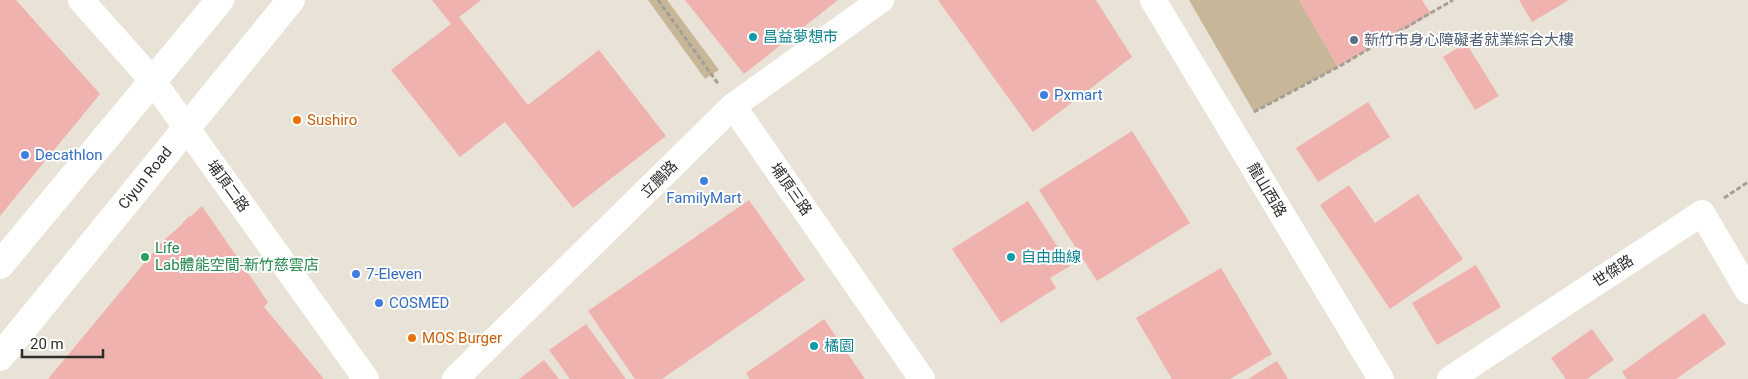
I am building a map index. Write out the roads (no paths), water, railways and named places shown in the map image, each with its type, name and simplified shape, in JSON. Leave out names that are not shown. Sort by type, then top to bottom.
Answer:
[{"type":"main road","points":[[0,265],[220,0]]},
{"type":"main road","name":"Ciyun Road","points":[[0,357],[291,0]]},
{"type":"street","name":"埔頂二路","points":[[81,0],[153,81],[366,379]]},
{"type":"street","name":"立鵬路","points":[[455,379],[733,106],[880,0]]},
{"type":"street","name":"龍山西路","points":[[1152,0],[1381,379]]},
{"type":"street","name":"埔頂三路","points":[[733,106],[922,379]]},
{"type":"street","name":"世傑路","points":[[1450,379],[1702,213],[1748,291]]},
{"type":"place","name":"昌益夢想市","points":[[753,37]]},
{"type":"place","name":"新竹市身心障礙者就業綜合大樓","points":[[1354,40]]},
{"type":"place","name":"Pxmart","points":[[1044,95]]},
{"type":"place","name":"Sushiro","points":[[297,120]]},
{"type":"place","name":"Decathlon","points":[[25,155]]},
{"type":"place","name":"FamilyMart","points":[[704,181]]},
{"type":"place","name":"Life Lab體能空間-新竹慈雲店","points":[[145,257]]},
{"type":"place","name":"自由曲線","points":[[1011,257]]},
{"type":"place","name":"7-Eleven","points":[[356,274]]},
{"type":"place","name":"COSMED","points":[[379,303]]},
{"type":"place","name":"MOS Burger","points":[[412,338]]},
{"type":"place","name":"橘園","points":[[814,346]]}]
